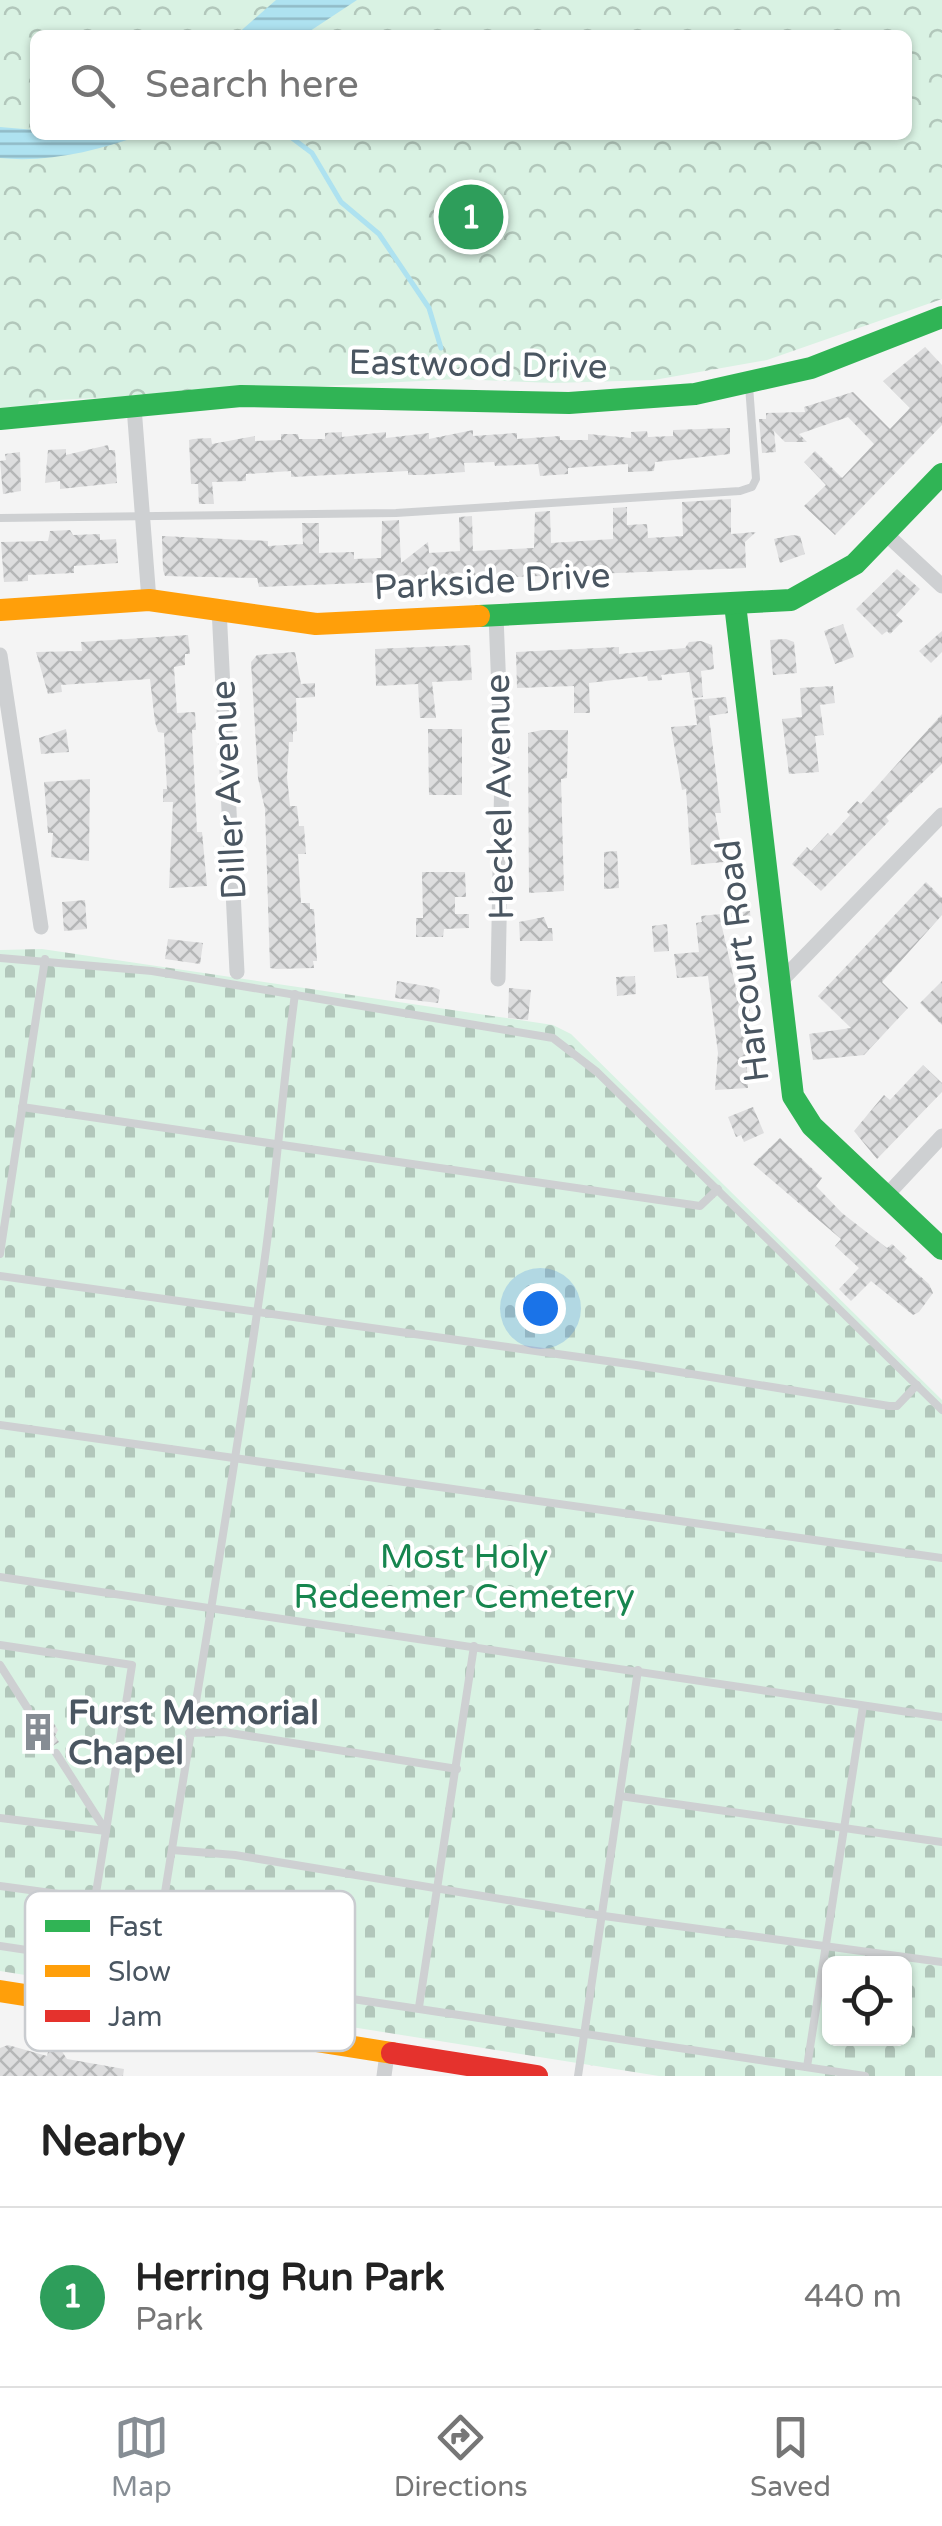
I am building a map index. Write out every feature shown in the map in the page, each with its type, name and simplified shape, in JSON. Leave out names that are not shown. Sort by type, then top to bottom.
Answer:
[{"type":"street","name":"Eastwood Drive","points":[[0,420],[241,396],[602,403],[749,384],[812,368],[942,316]]},
{"type":"street","points":[[134,406],[149,600]]},
{"type":"street","name":"Parkside Drive","points":[[0,610],[57,602],[149,600],[316,624],[735,604],[814,592],[850,569],[942,474]]},
{"type":"street","points":[[885,533],[942,586]]},
{"type":"street","name":"Harcourt Road","points":[[735,604],[789,1080],[800,1109],[942,1249]]},
{"type":"street","name":"Diller Avenue","points":[[219,608],[237,972]]},
{"type":"street","name":"Heckel Avenue","points":[[496,616],[502,784],[498,979]]},
{"type":"street","points":[[0,655],[42,927]]},
{"type":"street","points":[[777,986],[942,815]]},
{"type":"street","points":[[886,1196],[942,1136]]},
{"type":"street","points":[[0,1991],[25,1995]]},
{"type":"street","points":[[350,2051],[385,2065],[536,2076]]},
{"type":"lane","points":[[0,518],[396,512],[740,491],[752,488],[756,479],[749,384]]},
{"type":"lane","points":[[0,958],[45,959],[295,994],[553,1038],[597,1072],[942,1410]]},
{"type":"lane","points":[[0,1254],[45,959]]},
{"type":"lane","points":[[165,1891],[236,1456],[295,994]]},
{"type":"lane","points":[[22,1107],[700,1206],[718,1190]]},
{"type":"lane","points":[[0,1276],[257,1310],[889,1406],[897,1406],[916,1385]]},
{"type":"lane","points":[[0,1426],[236,1456],[942,1558]]},
{"type":"lane","points":[[0,1577],[942,1717]]},
{"type":"lane","points":[[0,1645],[132,1664],[97,1891]]},
{"type":"lane","points":[[419,2007],[474,1646]]},
{"type":"lane","points":[[0,1665],[28,1710]]},
{"type":"lane","points":[[578,2076],[638,1670]]},
{"type":"lane","points":[[806,2067],[863,1706]]},
{"type":"lane","points":[[189,1733],[224,1732],[456,1769]]},
{"type":"lane","points":[[56,1753],[106,1830]]},
{"type":"lane","points":[[620,1796],[942,1842]]},
{"type":"lane","points":[[0,1818],[106,1830]]},
{"type":"lane","points":[[172,1850],[235,1856],[604,1916],[942,1962]]},
{"type":"lane","points":[[0,1886],[34,1891]]},
{"type":"lane","points":[[0,1946],[25,1950]]},
{"type":"lane","points":[[355,1996],[864,2076]]},
{"type":"green space","points":[[0,0],[942,0],[942,299],[767,360],[654,380],[553,383],[457,379],[39,401],[36,409],[0,413]]},
{"type":"green space","name":"Most Holy Redeemer Cemetery","points":[[42,949],[553,1025],[571,1034],[942,1400],[942,2076],[659,2076],[355,2028],[355,1891],[25,1891],[25,1975],[0,1971],[0,950]]},
{"type":"water","points":[[276,0],[357,0],[312,30],[242,30]]},
{"type":"water","points":[[0,127],[30,130],[30,140],[126,140],[72,154],[0,158]]},
{"type":"building","points":[[925,347],[942,365],[942,425],[835,535],[804,506],[826,485],[804,462],[815,451],[842,478],[874,444],[848,417],[799,434],[807,442],[785,442],[774,431],[776,452],[762,453],[759,419],[766,419],[766,413],[805,412],[804,407],[853,392],[890,429],[910,408],[883,381]]},
{"type":"building","points":[[730,428],[730,454],[655,462],[654,471],[628,472],[628,464],[568,468],[568,474],[540,476],[538,464],[495,466],[494,462],[464,463],[465,472],[421,475],[408,475],[408,471],[291,477],[291,471],[246,474],[246,481],[212,482],[214,504],[199,504],[198,484],[191,484],[189,440],[193,439],[211,438],[212,444],[255,436],[255,441],[281,440],[281,434],[325,439],[325,433],[342,432],[342,437],[386,432],[386,438],[429,433],[429,439],[473,430],[473,436],[517,433],[517,439],[560,436],[560,440],[588,440],[588,434],[631,438],[631,432],[647,431],[648,437],[673,436],[673,430]]},
{"type":"building","points":[[108,445],[109,450],[115,450],[117,483],[60,489],[60,481],[45,483],[48,450],[66,449],[66,455]]},
{"type":"building","points":[[20,452],[21,491],[3,494],[0,461],[6,460],[5,454]]},
{"type":"building","points":[[731,499],[731,534],[756,532],[745,542],[746,568],[259,587],[257,578],[165,576],[163,570],[162,536],[268,541],[268,546],[303,544],[302,523],[319,523],[319,553],[354,552],[354,559],[381,558],[382,521],[399,520],[401,563],[428,542],[429,553],[460,551],[459,517],[472,516],[473,551],[534,548],[535,512],[550,511],[551,543],[613,539],[613,508],[627,507],[627,525],[647,524],[648,538],[683,536],[682,502]]},
{"type":"building","points":[[70,530],[73,535],[100,534],[100,540],[116,539],[118,563],[74,566],[74,573],[28,575],[28,581],[4,582],[1,542],[48,541],[50,531]]},
{"type":"building","points":[[800,536],[805,554],[780,563],[774,539]]},
{"type":"building","points":[[897,569],[920,589],[896,615],[903,621],[890,634],[887,631],[882,635],[856,609]]},
{"type":"building","points":[[843,624],[854,657],[835,664],[824,631]]},
{"type":"building","points":[[942,631],[942,652],[931,663],[919,651]]},
{"type":"building","points":[[188,635],[190,654],[185,654],[185,665],[174,667],[177,713],[195,712],[196,730],[192,730],[197,832],[202,832],[207,886],[169,888],[173,802],[163,802],[163,789],[167,789],[164,733],[158,732],[155,722],[150,679],[61,685],[62,692],[48,694],[36,652],[82,651],[81,642]]},
{"type":"building","points":[[770,640],[794,642],[797,673],[773,675]]},
{"type":"building","points":[[689,642],[712,645],[714,669],[701,671],[703,697],[693,698],[689,672],[661,675],[662,680],[648,681],[647,676],[589,683],[590,713],[574,713],[574,686],[517,688],[516,652],[619,647],[619,654],[685,648]]},
{"type":"building","points":[[470,645],[472,680],[432,682],[436,718],[420,718],[418,684],[376,686],[375,649]]},
{"type":"building","points":[[295,652],[301,684],[315,683],[315,697],[296,698],[297,731],[293,732],[293,742],[289,742],[287,777],[290,806],[297,806],[299,826],[304,826],[306,854],[298,854],[301,903],[310,903],[310,909],[314,909],[317,961],[313,961],[314,968],[276,969],[270,968],[265,809],[258,778],[251,662],[257,655]]},
{"type":"building","points":[[833,686],[835,703],[820,705],[824,735],[815,736],[819,772],[789,774],[782,719],[802,717],[800,688]]},
{"type":"building","points":[[726,697],[728,713],[709,716],[721,813],[715,813],[724,862],[691,865],[686,789],[682,790],[671,727],[697,725],[694,700]]},
{"type":"building","points":[[942,714],[942,764],[886,817],[889,821],[821,891],[792,864],[807,847],[811,851],[828,833],[831,836],[857,801],[861,804]]},
{"type":"building","points":[[66,729],[69,752],[41,754],[39,738]]},
{"type":"building","points":[[428,729],[462,729],[462,795],[429,795]]},
{"type":"building","points":[[568,730],[567,778],[561,779],[564,891],[529,893],[528,733]]},
{"type":"building","points":[[90,779],[89,861],[51,857],[53,833],[48,833],[44,782]]},
{"type":"building","points":[[617,851],[619,888],[604,889],[604,852]]},
{"type":"building","points":[[422,872],[465,872],[466,897],[455,897],[455,914],[469,914],[469,928],[444,929],[443,937],[416,937],[416,918],[423,918]]},
{"type":"building","points":[[926,882],[942,898],[942,915],[882,982],[908,1008],[864,1055],[813,1060],[809,1034],[851,1028],[818,996]]},
{"type":"building","points":[[85,900],[87,929],[64,931],[62,902]]},
{"type":"building","points":[[750,911],[751,924],[722,927],[736,988],[748,995],[750,1011],[744,1012],[748,1088],[715,1090],[718,1053],[708,976],[677,978],[674,954],[699,952],[696,923],[702,922],[701,916]]},
{"type":"building","points":[[544,917],[548,928],[552,928],[553,941],[520,941],[519,922]]},
{"type":"building","points":[[667,924],[669,951],[654,952],[652,926]]},
{"type":"building","points":[[168,939],[203,943],[200,964],[165,959]]},
{"type":"building","points":[[635,976],[636,994],[617,996],[616,977]]},
{"type":"building","points":[[397,981],[440,990],[438,1003],[395,998]]},
{"type":"building","points":[[942,981],[942,1025],[920,1003]]},
{"type":"building","points":[[509,988],[531,990],[528,1020],[508,1018]]},
{"type":"building","points":[[923,1065],[942,1083],[942,1092],[877,1159],[854,1131],[884,1095],[890,1100]]},
{"type":"building","points":[[753,1107],[764,1133],[744,1142],[741,1135],[736,1137],[728,1117]]},
{"type":"building","points":[[780,1138],[822,1178],[816,1186],[842,1213],[887,1248],[892,1244],[907,1258],[904,1262],[929,1284],[933,1293],[919,1312],[913,1315],[871,1281],[851,1301],[839,1289],[859,1268],[835,1246],[841,1239],[753,1164]]},
{"type":"building","name":"Furst Memorial Chapel","points":[[40,1711],[48,1714],[58,1730],[55,1736],[59,1742],[44,1752],[38,1742],[32,1746],[22,1731],[27,1728],[24,1722]]},
{"type":"building","points":[[8,2045],[47,2056],[48,2051],[62,2051],[67,2059],[124,2069],[123,2076],[0,2076],[0,2048]]},
{"type":"waterway","points":[[295,140],[312,153],[341,202],[379,234],[429,308],[441,348]]},
{"type":"traffic: fast","points":[[0,419],[241,396],[569,403],[695,394],[811,368],[942,317]]},
{"type":"traffic: fast","points":[[479,616],[791,600],[855,564],[942,474]]},
{"type":"traffic: fast","points":[[735,604],[793,1096],[812,1126],[942,1249]]},
{"type":"traffic: slow","points":[[0,610],[149,600],[316,624],[479,616]]},
{"type":"traffic: slow","points":[[0,1991],[25,1995]]},
{"type":"traffic: slow","points":[[355,2047],[392,2053]]},
{"type":"traffic: jam","points":[[392,2053],[537,2076]]},
{"type":"place","name":"Herring Run Park","points":[[471,217]]},
{"type":"place","name":"Furst Memorial Chapel","points":[[38,1732]]}]
